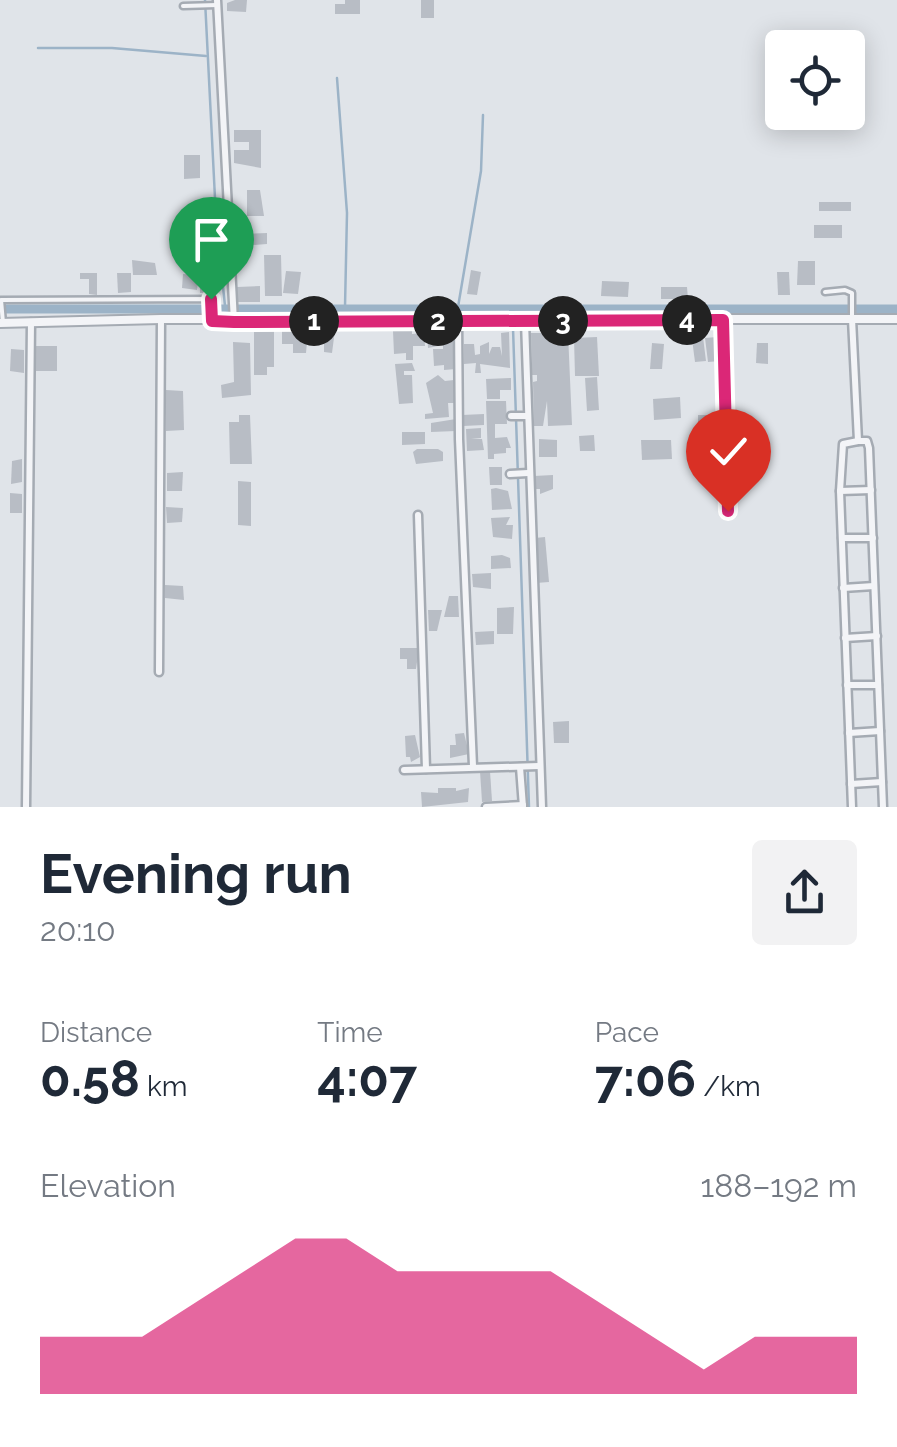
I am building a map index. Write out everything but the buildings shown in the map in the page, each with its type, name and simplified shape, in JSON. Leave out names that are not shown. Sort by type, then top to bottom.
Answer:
[{"type":"street","points":[[215,4],[234,319]]},
{"type":"street","points":[[852,316],[858,441]]},
{"type":"street","points":[[2,321],[212,317],[458,321],[852,316],[897,319]]},
{"type":"street","points":[[159,672],[161,319]]},
{"type":"street","points":[[723,320],[728,511]]},
{"type":"street","points":[[458,321],[458,439],[473,766]]},
{"type":"street","points":[[486,807],[523,806],[530,767],[525,321]]},
{"type":"street","points":[[26,807],[31,322]]},
{"type":"street","points":[[511,416],[524,416]]},
{"type":"street","points":[[852,807],[840,491],[843,444],[858,441],[868,443],[883,807]]},
{"type":"street","points":[[510,474],[525,473]]},
{"type":"street","points":[[840,491],[871,490]]},
{"type":"street","points":[[418,515],[426,769]]},
{"type":"street","points":[[842,538],[873,538]]},
{"type":"street","points":[[843,588],[874,586]]},
{"type":"street","points":[[845,638],[876,636]]},
{"type":"street","points":[[847,685],[878,685]]},
{"type":"street","points":[[849,733],[880,732]]},
{"type":"street","points":[[404,770],[530,767]]},
{"type":"street","points":[[530,767],[542,807]]},
{"type":"street","points":[[851,784],[882,782]]},
{"type":"lane","points":[[183,6],[215,4]]},
{"type":"lane","points":[[825,292],[845,290],[852,294],[852,316]]},
{"type":"lane","points":[[2,321],[1,300],[211,299],[212,317]]},
{"type":"waterway","points":[[205,0],[216,218],[225,306]]},
{"type":"waterway","points":[[38,48],[112,48],[206,56]]},
{"type":"waterway","points":[[337,78],[347,213],[345,307]]},
{"type":"waterway","points":[[458,307],[481,171],[483,115]]},
{"type":"waterway","points":[[513,307],[513,314]]},
{"type":"waterway","points":[[0,309],[897,309]]},
{"type":"waterway","points":[[513,328],[529,807]]},
{"type":"route","points":[[211,299],[212,321],[234,322],[723,320],[728,511]]}]
